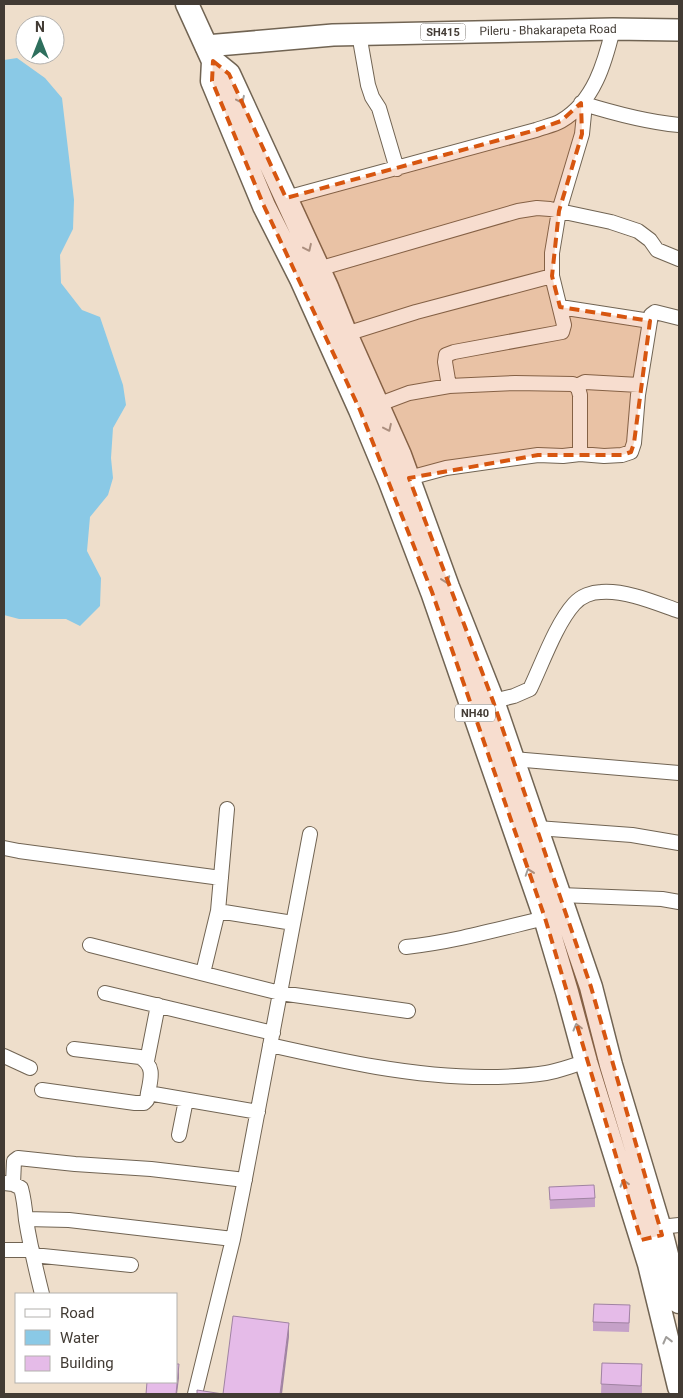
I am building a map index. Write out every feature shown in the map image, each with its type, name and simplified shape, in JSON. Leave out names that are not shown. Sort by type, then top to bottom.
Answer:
[{"type":"highway","name":"NH40","points":[[186,4],[210,54],[229,74],[327,287],[409,478],[448,587],[493,701],[560,895],[590,987],[611,1065],[661,1232],[679,1302]]},
{"type":"highway","name":"NH40","points":[[210,54],[212,80],[261,197],[330,340],[390,482],[447,636],[545,918],[588,1066],[661,1232],[648,1264],[679,1387]]},
{"type":"highway","points":[[588,1066],[611,1065]]},
{"type":"main road","name":"Pileru - Bhakarapeta Road","points":[[210,54],[333,35],[613,29],[679,30]]},
{"type":"street","points":[[286,198],[536,130],[561,121],[576,110],[587,96],[599,74],[613,29]]},
{"type":"street","points":[[359,34],[368,85],[372,97],[379,108],[397,168]]},
{"type":"street","points":[[581,103],[608,112],[679,125]]},
{"type":"street","points":[[449,386],[445,362],[446,356],[454,352],[562,332],[564,325],[552,276],[552,254],[559,211],[582,134],[584,114],[581,103]]},
{"type":"street","points":[[318,269],[518,211],[536,208],[611,222],[638,232],[650,240],[656,250],[679,260]]},
{"type":"street","points":[[346,334],[416,312],[552,276]]},
{"type":"street","points":[[560,306],[650,321]]},
{"type":"street","points":[[409,478],[446,468],[538,455],[563,456],[580,454],[604,456],[622,455],[631,452],[634,444],[639,385],[651,315],[655,312],[679,318]]},
{"type":"street","points":[[377,405],[409,393],[449,386],[564,383],[577,386],[585,382],[639,385]]},
{"type":"street","points":[[577,386],[580,395],[580,454]]},
{"type":"street","points":[[493,701],[514,696],[530,689],[561,622],[575,603],[586,595],[601,592],[619,593],[679,611]]},
{"type":"street","points":[[513,759],[679,773]]},
{"type":"street","points":[[202,973],[218,911],[227,809]]},
{"type":"street","points":[[537,828],[632,835],[679,844]]},
{"type":"street","points":[[195,1394],[233,1239],[310,834]]},
{"type":"street","points":[[4,848],[221,878]]},
{"type":"street","points":[[560,895],[662,899],[679,902]]},
{"type":"street","points":[[218,911],[293,923]]},
{"type":"street","points":[[406,947],[465,937],[545,918]]},
{"type":"street","points":[[90,945],[280,993],[408,1011]]},
{"type":"street","points":[[105,993],[158,1005],[332,1059],[395,1070],[462,1076],[512,1076],[547,1073],[588,1066]]},
{"type":"street","points":[[147,1062],[158,1005]]},
{"type":"street","points":[[42,1090],[135,1103],[144,1103],[147,1100],[151,1076],[150,1068],[147,1062],[140,1057],[74,1049]]},
{"type":"street","points":[[4,1056],[30,1068]]},
{"type":"street","points":[[148,1093],[258,1112]]},
{"type":"street","points":[[179,1135],[186,1100]]},
{"type":"street","points":[[42,1293],[32,1253],[21,1188],[8,1183],[14,1161],[18,1158],[151,1169],[245,1180]]},
{"type":"street","points":[[26,1219],[70,1220],[233,1239]]},
{"type":"street","points":[[4,1250],[131,1266]]},
{"type":"highlighted area","points":[[213,61],[229,74],[286,198],[536,130],[561,121],[581,103],[582,134],[559,211],[552,276],[560,307],[650,321],[634,443],[631,452],[622,455],[538,455],[409,478],[493,701],[591,987],[662,1235],[641,1240],[545,918],[432,592],[360,410],[264,206],[212,81]]},
{"type":"water","points":[[15,58],[15,65],[27,65],[45,78],[62,98],[74,200],[73,229],[60,255],[61,283],[82,310],[100,317],[123,385],[126,405],[113,428],[111,458],[113,478],[108,495],[90,517],[87,551],[101,578],[100,606],[80,626],[66,619],[19,619],[4,615],[4,60]]},
{"type":"building","points":[[594,1185],[595,1198],[550,1200],[549,1187]]},
{"type":"building","points":[[594,1304],[630,1305],[629,1323],[593,1322]]},
{"type":"building","points":[[233,1316],[289,1323],[280,1394],[223,1394]]},
{"type":"building","points":[[602,1363],[642,1364],[641,1386],[601,1384]]},
{"type":"building","points":[[147,1383],[177,1383],[176,1394],[146,1394]]},
{"type":"building","points":[[197,1390],[223,1394],[197,1394]]}]
